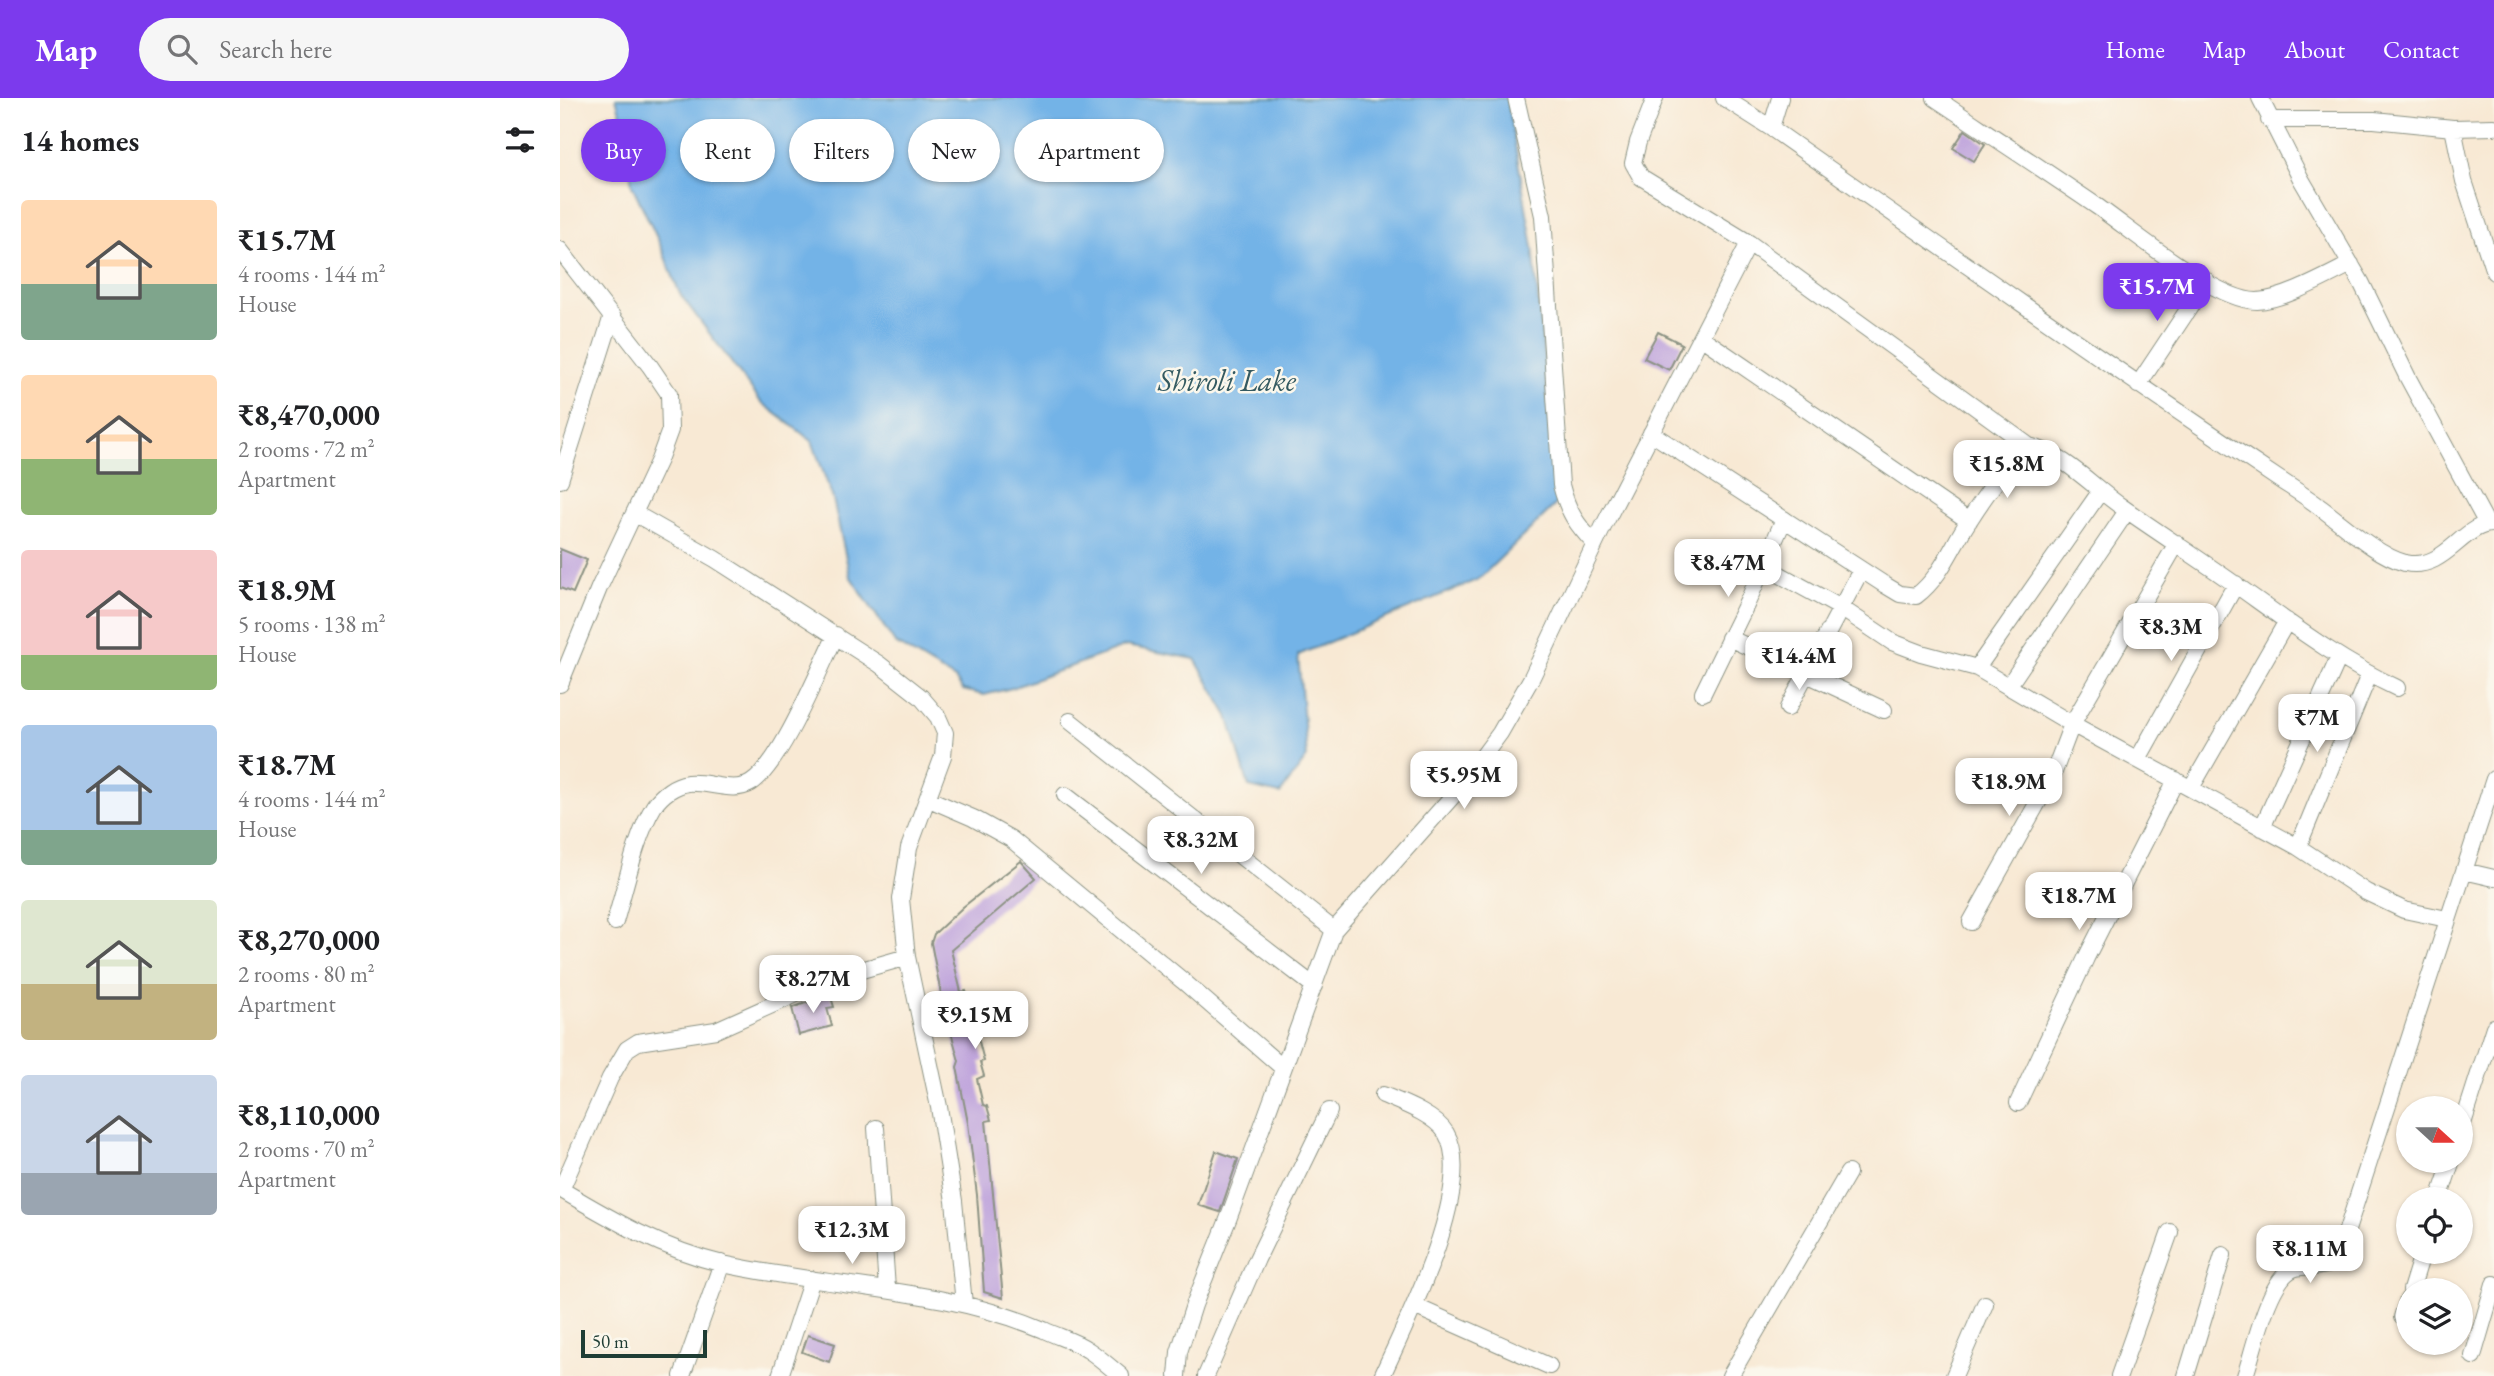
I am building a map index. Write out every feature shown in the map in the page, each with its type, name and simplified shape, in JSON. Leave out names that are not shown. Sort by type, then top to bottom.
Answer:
[{"type":"street","points":[[1516,98],[1543,216],[1561,485],[1567,508],[1578,526],[1595,544]]},
{"type":"street","points":[[1655,98],[1633,163],[1641,177],[1749,243],[2029,446],[2058,458],[2101,492],[2339,657],[2397,688]]},
{"type":"street","points":[[1724,98],[2358,536],[2405,563],[2423,564],[2445,555],[2465,537],[2491,524],[2408,378],[2381,320],[2301,179],[2260,98]]},
{"type":"street","points":[[1771,128],[1780,98]]},
{"type":"street","points":[[1935,98],[2207,282],[2235,296],[2258,301],[2298,290],[2351,264]]},
{"type":"street","points":[[2269,120],[2374,120],[2453,128],[2494,127]]},
{"type":"street","points":[[2453,128],[2464,181],[2494,272]]},
{"type":"street","points":[[1177,1376],[1179,1352],[1194,1305],[1234,1206],[1334,930],[1458,790],[1500,733],[1531,679],[1595,544],[1749,243]]},
{"type":"street","points":[[560,250],[669,394],[670,429],[659,460],[599,588],[560,684]]},
{"type":"street","points":[[2138,385],[2207,282]]},
{"type":"street","points":[[560,480],[612,316]]},
{"type":"street","points":[[1702,338],[1830,423],[1969,521]]},
{"type":"street","points":[[1651,433],[1900,594],[1916,596],[1928,587],[1969,521],[2017,455],[2029,446]]},
{"type":"street","points":[[1977,668],[2101,492]]},
{"type":"street","points":[[2009,685],[2127,510]]},
{"type":"street","points":[[634,513],[715,559],[879,664],[921,697],[938,717],[945,733],[943,756],[909,848],[901,899],[907,957],[939,1107],[954,1201],[964,1304]]},
{"type":"street","points":[[1703,693],[1784,519]]},
{"type":"street","points":[[1971,922],[2052,777],[2072,724],[2178,543]]},
{"type":"street","points":[[1763,566],[1841,608],[1892,642],[1977,668],[2009,685],[2072,724],[2298,847],[2366,892],[2404,910],[2447,919]]},
{"type":"street","points":[[1787,708],[1861,570]]},
{"type":"street","points":[[2138,759],[2236,584]]},
{"type":"street","points":[[2191,788],[2287,621]]},
{"type":"street","points":[[615,922],[641,836],[654,806],[669,789],[688,783],[733,788],[749,784],[763,773],[783,741],[836,635]]},
{"type":"street","points":[[1729,638],[1884,710]]},
{"type":"street","points":[[2262,828],[2339,657]]},
{"type":"street","points":[[2298,847],[2369,675]]},
{"type":"street","points":[[1070,721],[1334,930]]},
{"type":"street","points":[[2245,1376],[2274,1287],[2287,1272],[2296,1267],[2319,1268],[2330,1264],[2346,1233],[2494,779]]},
{"type":"street","points":[[2018,1103],[2086,958],[2176,780]]},
{"type":"street","points":[[1065,795],[1314,986]]},
{"type":"street","points":[[929,799],[973,818],[1011,839],[1184,981],[1283,1068]]},
{"type":"street","points":[[2464,871],[2494,878]]},
{"type":"street","points":[[907,957],[830,979],[716,1030],[638,1042],[627,1049],[610,1078],[561,1190],[623,1226],[673,1249],[722,1263],[964,1304],[1028,1324],[1086,1349],[1121,1376]]},
{"type":"street","points":[[2472,1096],[2494,1027]]},
{"type":"street","points":[[1382,1095],[1423,1113],[1446,1133],[1455,1163],[1449,1205],[1414,1306],[1382,1376]]},
{"type":"street","points":[[1206,1376],[1257,1259],[1329,1111]]},
{"type":"street","points":[[876,1128],[887,1289]]},
{"type":"street","points":[[1735,1374],[1848,1173]]},
{"type":"street","points":[[2119,1376],[2170,1232]]},
{"type":"street","points":[[2186,1376],[2224,1255]]},
{"type":"street","points":[[682,1376],[722,1263]]},
{"type":"street","points":[[780,1376],[811,1279]]},
{"type":"street","points":[[2473,1356],[2494,1284]]},
{"type":"street","points":[[1954,1376],[1985,1304]]},
{"type":"street","points":[[1414,1306],[1549,1366]]},
{"type":"water","name":"Shiroli Lake","points":[[616,98],[1507,98],[1533,247],[1558,502],[1479,579],[1298,655],[1307,757],[1280,794],[1249,787],[1228,716],[1195,659],[1126,646],[1012,688],[984,695],[963,690],[955,679],[895,643],[850,576],[833,499],[812,441],[761,402],[680,294],[632,182],[666,182],[666,119],[622,119]]},
{"type":"building","points":[[1965,130],[1985,144],[1974,161],[1953,148]]},
{"type":"building","points":[[1658,332],[1682,344],[1669,370],[1644,358]]},
{"type":"building","points":[[560,549],[587,560],[573,593],[560,588]]},
{"type":"building","points":[[1021,861],[1036,878],[951,950],[961,992],[966,991],[984,1061],[980,1062],[984,1076],[977,1079],[983,1105],[987,1106],[991,1120],[986,1121],[1003,1298],[984,1292],[977,1195],[968,1123],[957,1067],[959,1061],[942,999],[931,943],[934,934],[963,907]]},
{"type":"building","points":[[830,994],[834,1007],[827,1008],[832,1026],[799,1035],[792,1008]]},
{"type":"building","points":[[1216,1151],[1238,1159],[1220,1212],[1198,1205]]},
{"type":"building","points":[[808,1335],[835,1344],[829,1362],[802,1352]]}]
